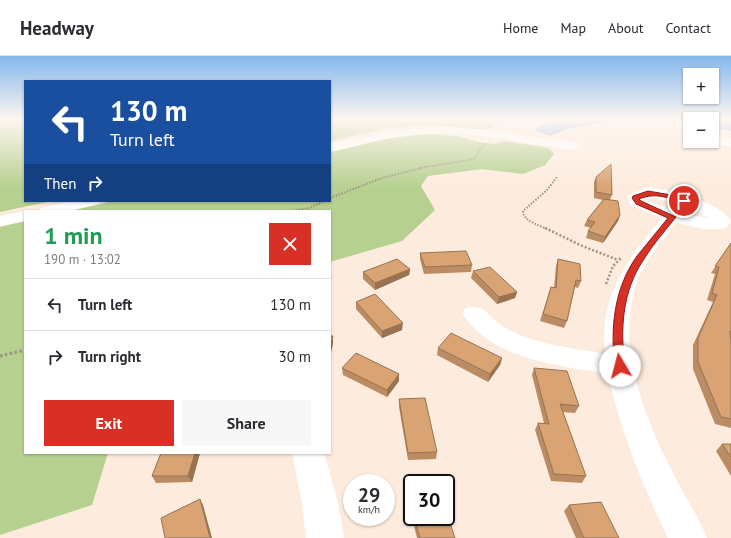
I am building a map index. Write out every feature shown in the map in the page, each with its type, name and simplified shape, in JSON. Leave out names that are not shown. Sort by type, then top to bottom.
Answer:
[{"type":"street","points":[[331,148],[354,142]]},
{"type":"street","points":[[548,142],[575,146]]},
{"type":"street","points":[[52,210],[88,202]]},
{"type":"street","points":[[0,221],[24,216]]},
{"type":"street","points":[[672,217],[640,258],[629,278],[621,302],[617,330],[617,344],[627,397],[644,447],[672,509],[688,538]]},
{"type":"street","points":[[474,313],[482,324],[495,334],[511,342],[529,348],[620,366]]},
{"type":"street","points":[[308,454],[320,503],[325,538]]},
{"type":"path","points":[[331,198],[357,186],[427,166],[474,159],[485,142]]},
{"type":"path","points":[[557,177],[547,190],[523,211],[523,215],[526,219],[618,260]]},
{"type":"path","points":[[296,210],[309,208],[323,202]]},
{"type":"path","points":[[0,356],[24,350]]},
{"type":"green space","points":[[0,142],[24,142],[24,202],[47,202],[0,212]]},
{"type":"green space","points":[[370,142],[483,142],[495,144],[514,142],[549,148],[554,154],[545,165],[523,174],[482,169],[428,176],[421,186],[435,210],[402,241],[331,262],[331,210],[74,210],[109,202],[331,202],[331,152]]},
{"type":"green space","points":[[24,221],[24,454],[108,454],[92,505],[0,535],[0,227]]},
{"type":"building","points":[[611,164],[612,195],[596,192],[596,177]]},
{"type":"building","points":[[604,199],[618,201],[620,215],[605,237],[588,231],[595,222],[587,220]]},
{"type":"building","points":[[731,243],[731,419],[721,417],[698,362],[698,338],[717,295],[712,293],[719,267],[715,266]]},
{"type":"building","points":[[466,251],[472,265],[425,267],[420,253]]},
{"type":"building","points":[[397,259],[410,269],[375,283],[363,272]]},
{"type":"building","points":[[558,259],[580,264],[581,281],[576,280],[567,321],[543,314],[551,287],[556,288]]},
{"type":"building","points":[[490,267],[517,292],[499,297],[473,271]]},
{"type":"building","points":[[375,294],[403,323],[382,331],[356,302]]},
{"type":"building","points":[[451,333],[502,358],[490,374],[438,348]]},
{"type":"building","points":[[356,353],[399,374],[387,390],[342,368]]},
{"type":"building","points":[[534,368],[567,371],[579,406],[560,404],[586,476],[554,474],[538,423],[549,424]]},
{"type":"building","points":[[425,398],[437,452],[408,453],[399,399]]},
{"type":"building","points":[[722,444],[731,444],[731,457]]},
{"type":"building","points":[[161,454],[195,454],[188,476],[152,476]]},
{"type":"building","points":[[200,499],[210,538],[165,538],[161,518]]},
{"type":"building","points":[[601,502],[619,538],[584,538],[569,505]]},
{"type":"building","points":[[417,526],[451,526],[455,538],[420,538]]},
{"type":"route","points":[[620,366],[617,330],[621,302],[629,278],[640,258],[672,217],[638,203],[636,198],[648,192],[675,197],[684,201]]}]
